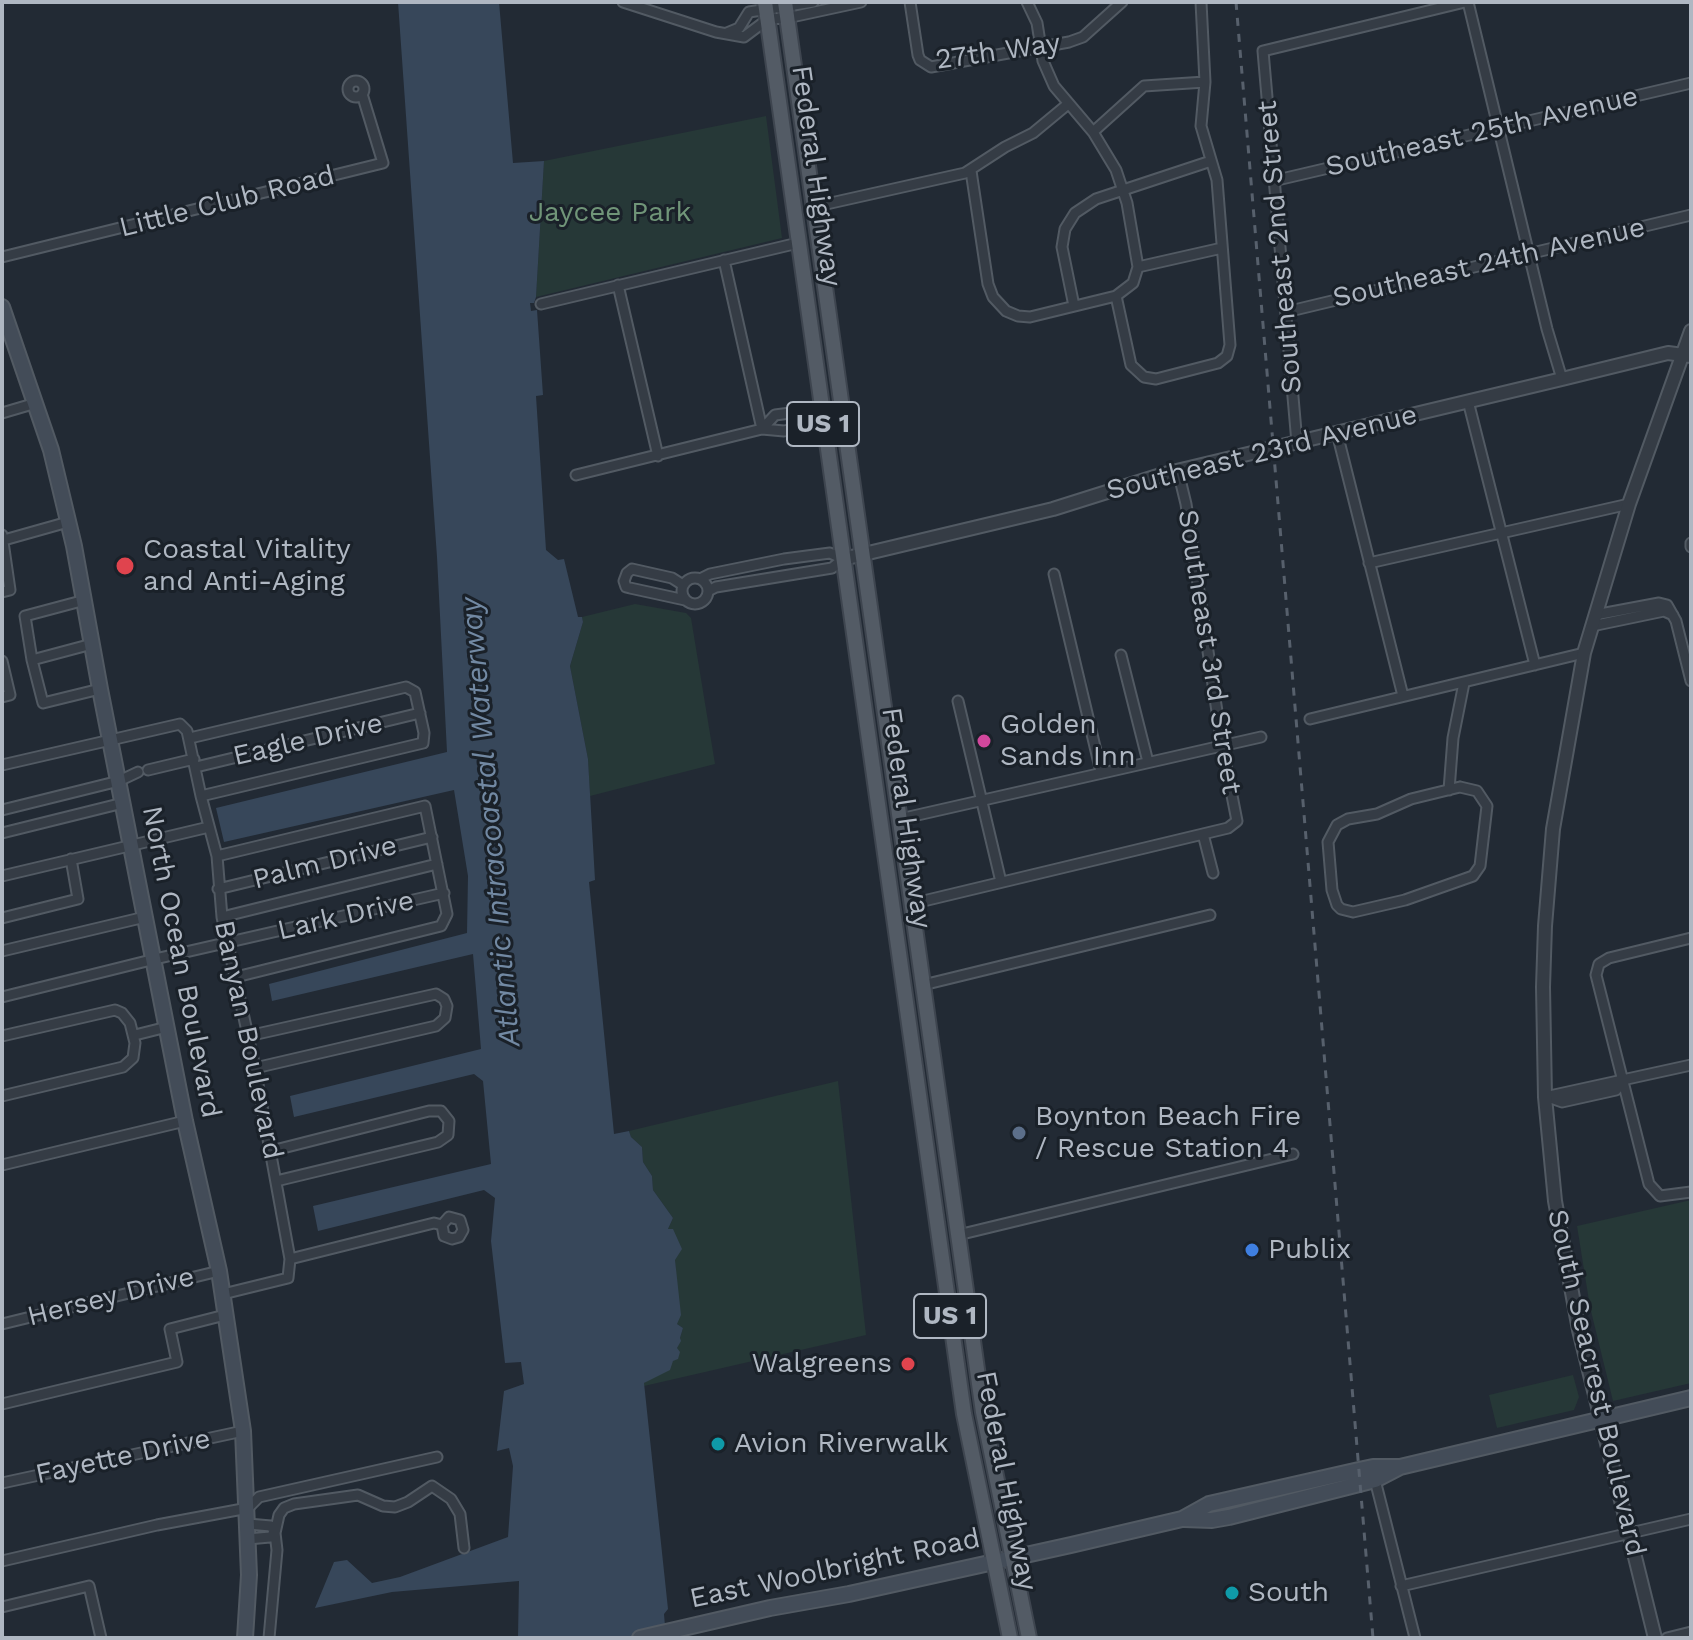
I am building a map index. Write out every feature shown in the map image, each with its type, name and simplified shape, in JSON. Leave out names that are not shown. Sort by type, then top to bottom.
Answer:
[{"type":"main road","name":"Federal Highway","points":[[786,9],[983,1412],[1029,1638]]},
{"type":"main road","name":"Federal Highway","points":[[767,10],[968,1438],[1010,1638]]},
{"type":"main road","points":[[782,125],[789,137],[797,191],[813,207]]},
{"type":"main road","points":[[794,210],[804,217],[809,226],[816,283],[827,300]]},
{"type":"main road","name":"North Ocean Boulevard","points":[[2,307],[51,450],[68,522],[100,689],[114,738],[123,803],[185,1121],[219,1271],[230,1292],[225,1315],[243,1431],[248,1508],[245,1638]]},
{"type":"main road","points":[[822,416],[830,412],[846,433]]},
{"type":"main road","points":[[866,727],[875,747],[884,807],[900,819]]},
{"type":"main road","points":[[882,828],[902,836]]},
{"type":"main road","points":[[936,1217],[959,1242]]},
{"type":"main road","points":[[939,1237],[959,1242]]},
{"type":"main road","name":"East Woolbright Road","points":[[1182,1519],[1209,1504],[1373,1467],[1400,1467],[1691,1398]]},
{"type":"main road","name":"East Woolbright Road","points":[[640,1638],[1182,1519],[1212,1520],[1375,1480],[1400,1467]]},
{"type":"street","points":[[623,2],[724,34],[744,37],[767,10]]},
{"type":"street","points":[[786,9],[813,2]]},
{"type":"street","points":[[724,34],[739,28],[749,12],[861,2]]},
{"type":"street","name":"27th Way","points":[[910,2],[918,55],[931,67],[1083,37],[1122,2]]},
{"type":"street","points":[[971,171],[988,284],[996,302],[1012,314],[1024,317],[1116,296],[1133,283],[1138,267],[1124,191],[1114,164],[1047,74],[1037,23],[1027,2]]},
{"type":"street","points":[[1116,296],[1129,359],[1139,374],[1156,379],[1218,363],[1227,356],[1230,345],[1217,180],[1201,126],[1205,82],[1201,2]]},
{"type":"street","points":[[1467,2],[1562,379]]},
{"type":"street","name":"Southeast 2nd Street","points":[[1297,443],[1263,51],[1467,2]]},
{"type":"street","points":[[1093,132],[1144,86],[1205,82]]},
{"type":"street","name":"Southeast 25th Avenue","points":[[1273,181],[1691,83]]},
{"type":"street","name":"Little Club Road","points":[[2,257],[383,163],[362,94]]},
{"type":"street","points":[[813,207],[971,171],[995,153],[1033,133],[1068,104]]},
{"type":"street","points":[[1074,306],[1063,253],[1065,229],[1075,213],[1085,205],[1211,161]]},
{"type":"street","name":"Southeast 24th Avenue","points":[[1286,312],[1691,215]]},
{"type":"street","points":[[541,304],[798,243]]},
{"type":"street","points":[[1138,267],[1222,248]]},
{"type":"street","points":[[724,260],[762,429]]},
{"type":"street","points":[[618,285],[658,456]]},
{"type":"street","name":"South Seacrest Boulevard","points":[[1655,1638],[1579,1330],[1555,1201],[1545,1097],[1543,987],[1553,829],[1584,653],[1629,504],[1687,356],[1691,331]]},
{"type":"street","name":"Southeast 23rd Avenue","points":[[843,559],[1053,509],[1178,471],[1468,401],[1668,353],[1687,356]]},
{"type":"street","points":[[1468,401],[1535,665]]},
{"type":"street","points":[[2,413],[36,403]]},
{"type":"street","points":[[762,429],[775,415],[822,416]]},
{"type":"street","points":[[576,475],[762,429],[784,431],[822,416]]},
{"type":"street","points":[[1337,433],[1403,696]]},
{"type":"street","name":"Southeast 3rd Street","points":[[1178,471],[1186,504],[1222,745],[1237,821],[1228,828],[1203,834],[1213,873]]},
{"type":"street","points":[[1369,563],[1629,504]]},
{"type":"street","points":[[6,591],[3,538],[68,522]]},
{"type":"street","points":[[685,600],[681,593],[688,579],[830,553],[843,559],[832,568],[716,587],[708,591]]},
{"type":"street","points":[[683,585],[672,578],[632,569],[624,581],[626,587],[691,604],[705,599],[708,591],[700,579]]},
{"type":"street","points":[[1054,574],[1101,772]]},
{"type":"street","points":[[85,600],[25,616],[32,660],[43,703],[100,689]]},
{"type":"street","points":[[1593,621],[1664,611],[1673,615],[1691,681]]},
{"type":"street","points":[[32,660],[92,644]]},
{"type":"street","points":[[1310,719],[1584,653]]},
{"type":"street","points":[[1121,655],[1148,762]]},
{"type":"street","points":[[2,661],[6,696]]},
{"type":"street","points":[[1449,790],[1453,738],[1464,683]]},
{"type":"street","points":[[2,765],[180,724],[190,738],[406,687],[415,692],[424,733],[423,743],[201,796]]},
{"type":"street","points":[[958,701],[1001,882]]},
{"type":"street","name":"Eagle Drive","points":[[2,810],[119,781],[143,771],[195,763],[420,713]]},
{"type":"street","points":[[900,819],[1261,737]]},
{"type":"street","name":"Banyan Boulevard","points":[[190,738],[217,856],[222,917],[255,1068],[290,1259]]},
{"type":"street","points":[[1472,788],[1482,795],[1487,806],[1480,866],[1473,876],[1405,900],[1353,912],[1341,909],[1333,897],[1328,842],[1337,825],[1348,819],[1377,814],[1411,799],[1449,790],[1472,788]]},
{"type":"street","points":[[2,833],[123,803]]},
{"type":"street","points":[[217,856],[425,806],[444,893],[447,914],[441,926],[236,977]]},
{"type":"street","points":[[2,876],[209,827]]},
{"type":"street","points":[[911,904],[1203,834]]},
{"type":"street","name":"Palm Drive","points":[[218,889],[432,837]]},
{"type":"street","points":[[2,918],[78,899],[71,859]]},
{"type":"street","points":[[222,917],[437,864]]},
{"type":"street","name":"Lark Drive","points":[[2,997],[444,893]]},
{"type":"street","points":[[923,985],[1210,915]]},
{"type":"street","points":[[2,951],[145,917]]},
{"type":"street","points":[[1691,938],[1603,960],[1596,970],[1651,1189],[1666,1197],[1691,1192]]},
{"type":"street","points":[[248,1036],[436,994],[444,999],[447,1006],[445,1018],[436,1026],[255,1068]]},
{"type":"street","points":[[2,1036],[115,1010],[122,1013],[135,1035],[133,1058],[123,1067],[2,1096]]},
{"type":"street","points":[[135,1035],[167,1027]]},
{"type":"street","points":[[1545,1097],[1562,1102],[1616,1090],[1623,1082],[1691,1065]]},
{"type":"street","points":[[271,1151],[429,1111],[441,1111],[449,1121],[448,1135],[438,1142],[276,1181]]},
{"type":"street","points":[[2,1165],[185,1121]]},
{"type":"street","points":[[959,1242],[1293,1154]]},
{"type":"street","points":[[230,1292],[288,1278],[290,1259],[434,1223],[442,1225]]},
{"type":"street","name":"Hersey Drive","points":[[2,1324],[219,1271]]},
{"type":"street","points":[[2,1404],[177,1362],[170,1329],[225,1315]]},
{"type":"street","name":"Fayette Drive","points":[[2,1483],[243,1431]]},
{"type":"street","points":[[2,1561],[157,1525],[248,1508],[259,1497],[437,1457]]},
{"type":"street","points":[[1375,1480],[1415,1638]]},
{"type":"street","points":[[269,1638],[277,1550],[275,1533],[284,1508],[358,1495],[383,1506],[395,1507],[432,1486],[451,1499],[460,1514],[464,1548]]},
{"type":"street","points":[[1401,1586],[1691,1519]]},
{"type":"street","points":[[248,1532],[271,1526],[275,1533]]},
{"type":"street","points":[[2,1607],[89,1586],[101,1638]]},
{"type":"street","points":[[1667,1638],[1691,1632]]},
{"type":"green space","name":"Jaycee Park","points":[[766,116],[782,238],[536,297],[544,161]]},
{"type":"green space","points":[[635,604],[686,613],[691,618],[715,764],[590,796],[588,759],[570,666],[582,617]]},
{"type":"green space","points":[[838,1081],[866,1335],[644,1386],[673,1361],[683,1328],[677,1324],[675,1260],[668,1229],[673,1218],[653,1190],[652,1176],[643,1162],[642,1147],[629,1131]]},
{"type":"green space","points":[[1691,1200],[1691,1383],[1613,1401],[1590,1307],[1577,1226]]},
{"type":"green space","points":[[1573,1375],[1579,1397],[1574,1410],[1497,1428],[1489,1395]]},
{"type":"water","name":"Atlantic Intracoastal Waterway","points":[[398,2],[499,2],[513,163],[544,161],[536,297],[534,303],[530,303],[531,311],[537,310],[543,395],[536,396],[546,550],[558,560],[564,559],[578,617],[582,617],[583,622],[570,666],[588,759],[595,880],[589,882],[614,1134],[629,1131],[642,1147],[643,1162],[652,1176],[653,1190],[673,1218],[668,1229],[673,1229],[682,1249],[675,1260],[681,1315],[677,1324],[683,1328],[677,1348],[680,1352],[670,1370],[644,1383],[668,1609],[664,1614],[666,1638],[518,1638],[519,1581],[392,1592],[315,1608],[334,1562],[347,1560],[372,1583],[400,1577],[508,1537],[513,1466],[509,1448],[497,1451],[504,1391],[524,1384],[521,1362],[505,1363],[491,1241],[495,1198],[484,1190],[318,1231],[313,1206],[491,1164],[483,1081],[474,1074],[294,1117],[290,1096],[481,1049],[473,954],[272,1001],[269,984],[467,933],[468,876],[454,790],[224,842],[216,808],[447,752],[437,557]]},
{"type":"railway","points":[[1236,2],[1373,1638]]},
{"type":"place","name":"Coastal Vitality and Anti-Aging","points":[[125,566]]},
{"type":"place","name":"Golden Sands Inn","points":[[984,741]]},
{"type":"place","name":"Boynton Beach Fire / Rescue Station 4","points":[[1019,1133]]},
{"type":"place","name":"Publix","points":[[1252,1250]]},
{"type":"place","name":"Walgreens","points":[[908,1364]]},
{"type":"place","name":"Avion Riverwalk","points":[[718,1444]]},
{"type":"place","name":"South","points":[[1232,1593]]}]
